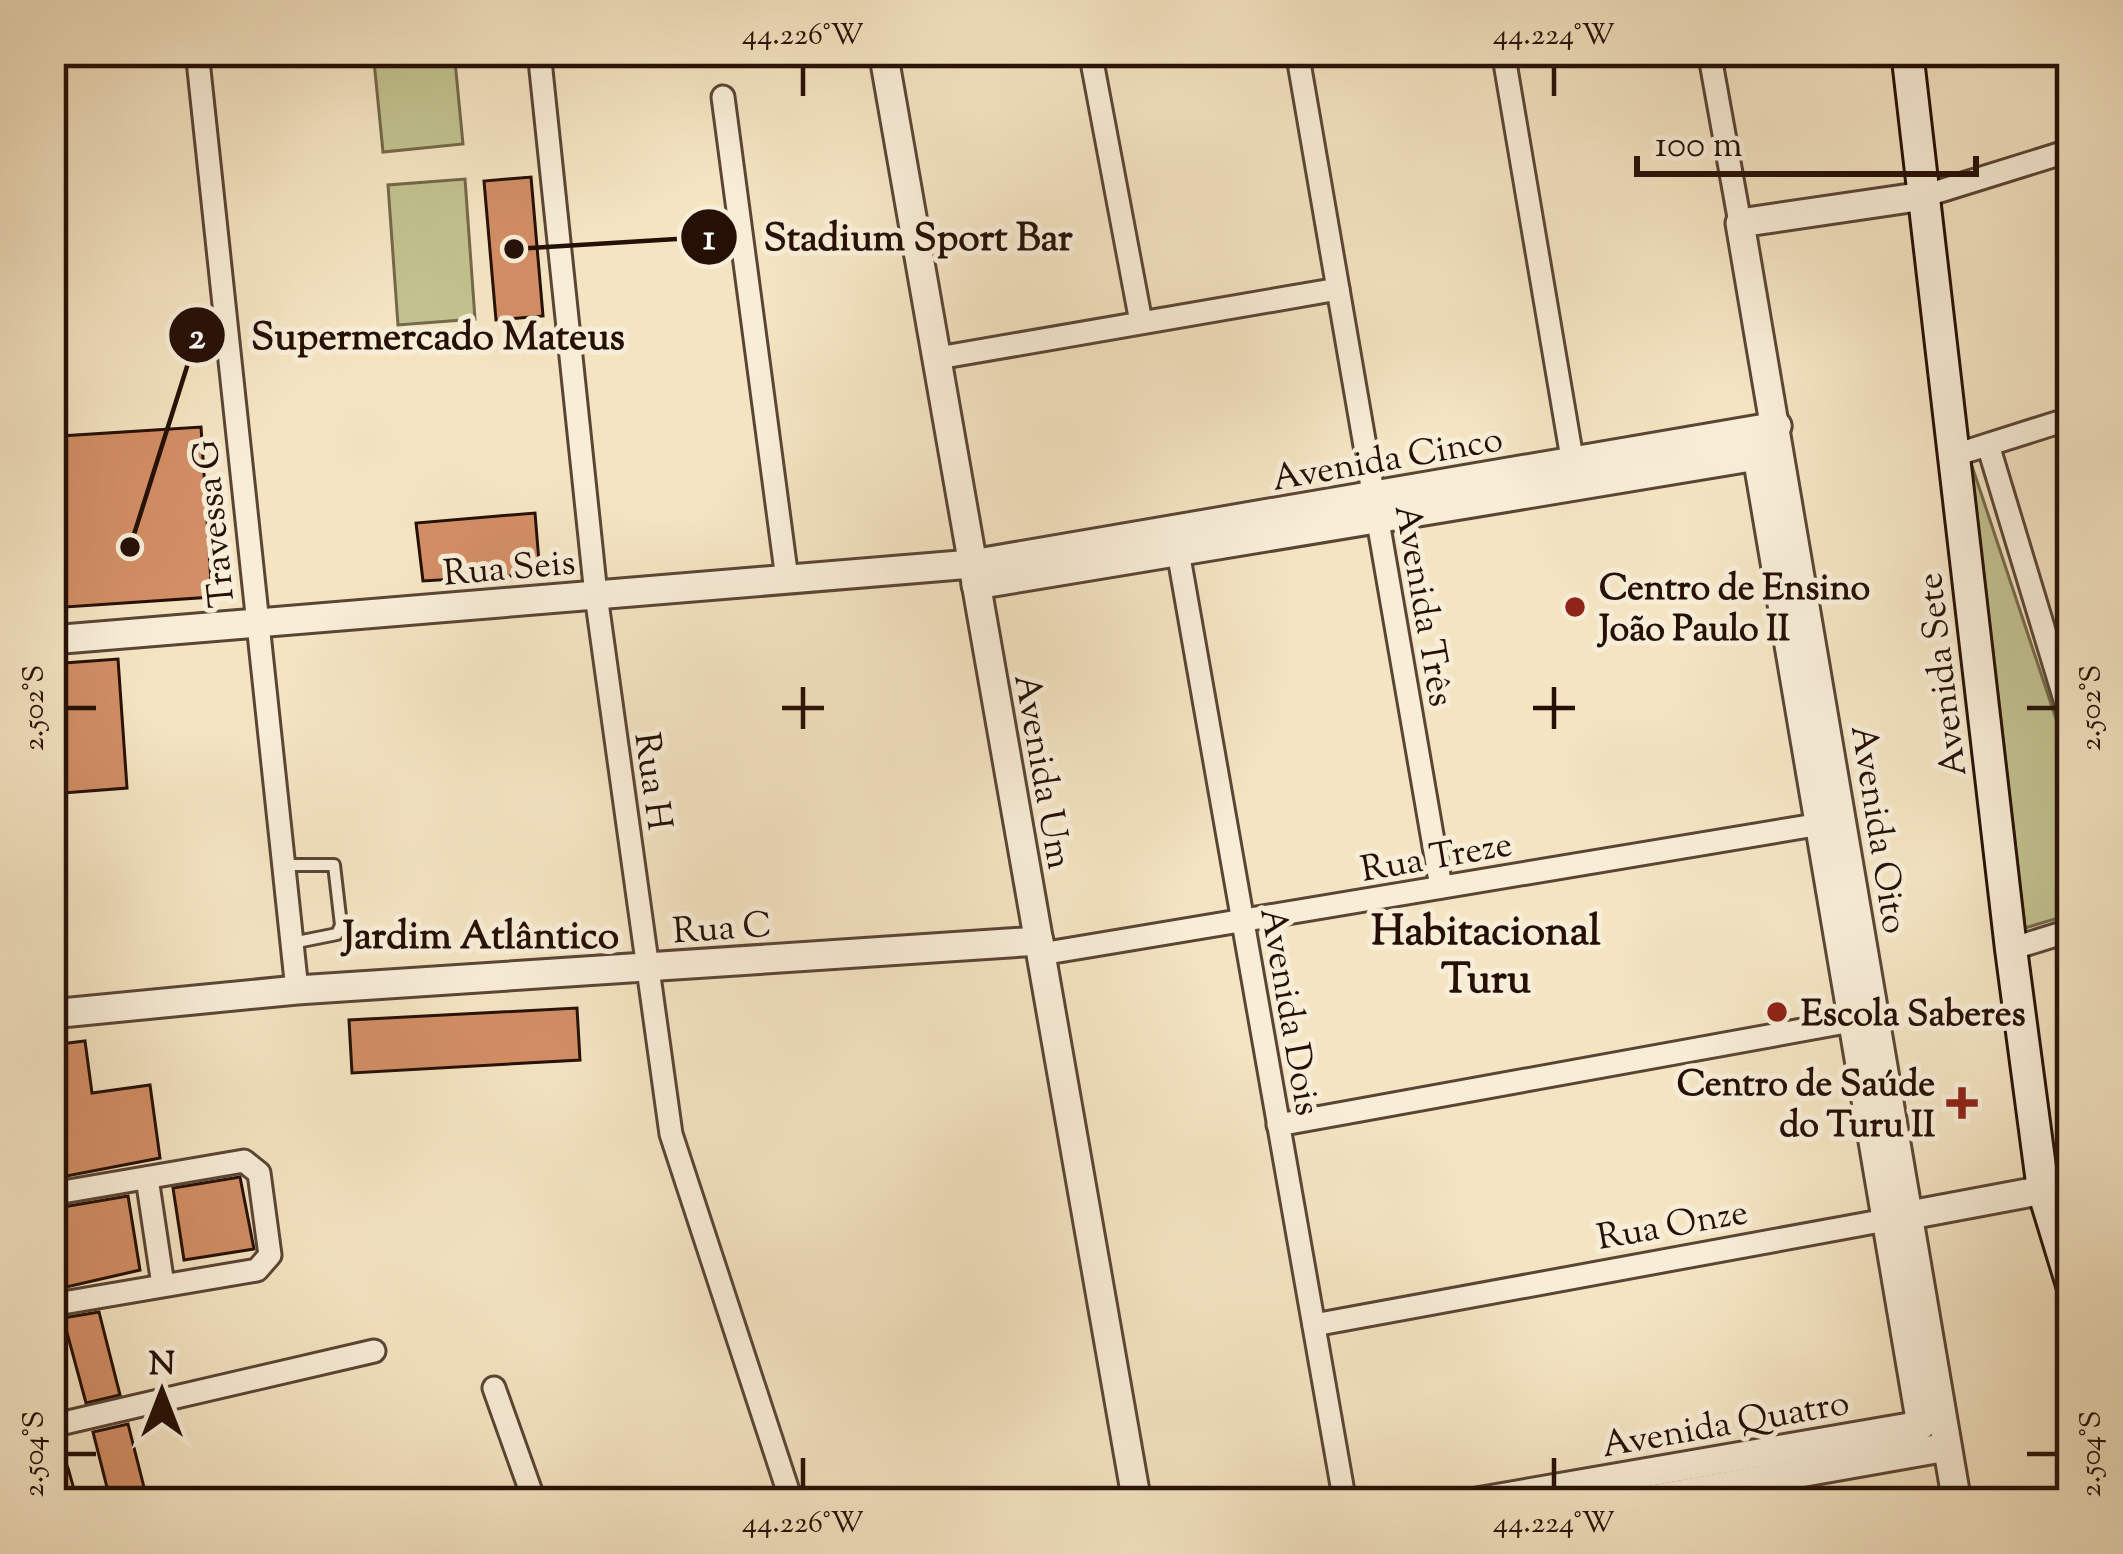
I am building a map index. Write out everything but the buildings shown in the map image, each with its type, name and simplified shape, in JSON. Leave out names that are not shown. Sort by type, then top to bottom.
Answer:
[{"type":"main road","name":"Avenida Sete","points":[[1907,51],[2011,949],[2044,1190],[2072,1285]]},
{"type":"main road","points":[[51,1474],[59,1503]]},
{"type":"street","name":"Travessa G","points":[[197,51],[297,990]]},
{"type":"street","name":"Rua H","points":[[539,51],[596,595],[676,1154],[792,1503]]},
{"type":"street","name":"Avenida Um","points":[[884,51],[1137,1503]]},
{"type":"street","points":[[1090,51],[1141,322]]},
{"type":"street","name":"Avenida Três","points":[[1298,51],[1441,887]]},
{"type":"street","points":[[1503,51],[1575,474]]},
{"type":"street","points":[[1709,51],[1740,223],[1924,196],[2072,150]]},
{"type":"street","points":[[723,97],[787,579]]},
{"type":"street","name":"Avenida Oito","points":[[1740,223],[1777,426],[1831,823],[1864,1019],[1898,1218],[1958,1503]]},
{"type":"street","points":[[938,358],[1339,289]]},
{"type":"street","points":[[1952,456],[2072,418]]},
{"type":"street","points":[[1777,426],[1757,456],[1831,823]]},
{"type":"street","name":"Avenida Cinco","points":[[1575,474],[1777,426]]},
{"type":"street","points":[[1988,445],[2072,722]]},
{"type":"street","name":"Avenida Cinco","points":[[974,575],[1575,474],[1757,456]]},
{"type":"street","name":"Avenida Dois","points":[[1176,541],[1345,1503]]},
{"type":"street","name":"Rua Seis","points":[[51,640],[787,579],[974,575]]},
{"type":"street","name":"Rua Treze","points":[[1040,947],[1243,921],[1831,823]]},
{"type":"street","points":[[2011,949],[2072,930]]},
{"type":"street","name":"Rua C","points":[[51,1014],[297,990],[1040,947]]},
{"type":"street","points":[[1278,1125],[1864,1019]]},
{"type":"street","points":[[51,1194],[244,1161],[259,1173],[270,1255],[266,1265],[51,1305]]},
{"type":"street","points":[[146,1178],[164,1285]]},
{"type":"street","name":"Rua Onze","points":[[1314,1325],[2044,1190]]},
{"type":"street","points":[[1898,1218],[1921,1424],[1947,1447]]},
{"type":"street","points":[[51,1426],[374,1351]]},
{"type":"street","points":[[494,1388],[535,1503]]},
{"type":"street","name":"Avenida Quatro","points":[[1471,1503],[1749,1480],[1921,1424]]},
{"type":"street","name":"Avenida Quatro","points":[[1629,1503],[1947,1447]]},
{"type":"lane","points":[[283,865],[324,861],[334,865],[338,875],[337,934],[292,943]]},
{"type":"green space","points":[[373,51],[454,51],[463,144],[383,152]]},
{"type":"green space","points":[[465,179],[475,319],[398,325],[388,185]]},
{"type":"green space","points":[[1971,463],[2072,767],[2072,914],[2025,928]]},
{"type":"place","name":"Stadium Sport Bar","points":[[514,249]]},
{"type":"place","name":"Supermercado Mateus","points":[[130,547]]},
{"type":"place","name":"Centro de Ensino João Paulo II","points":[[1575,607]]},
{"type":"place","name":"Escola Saberes","points":[[1777,1012]]},
{"type":"place","name":"Centro de Saúde do Turu II","points":[[1962,1103]]},
{"type":"district","name":"Jardim Atlântico","points":[[481,934]]},
{"type":"district","name":"Habitacional Turu","points":[[1486,953]]}]
